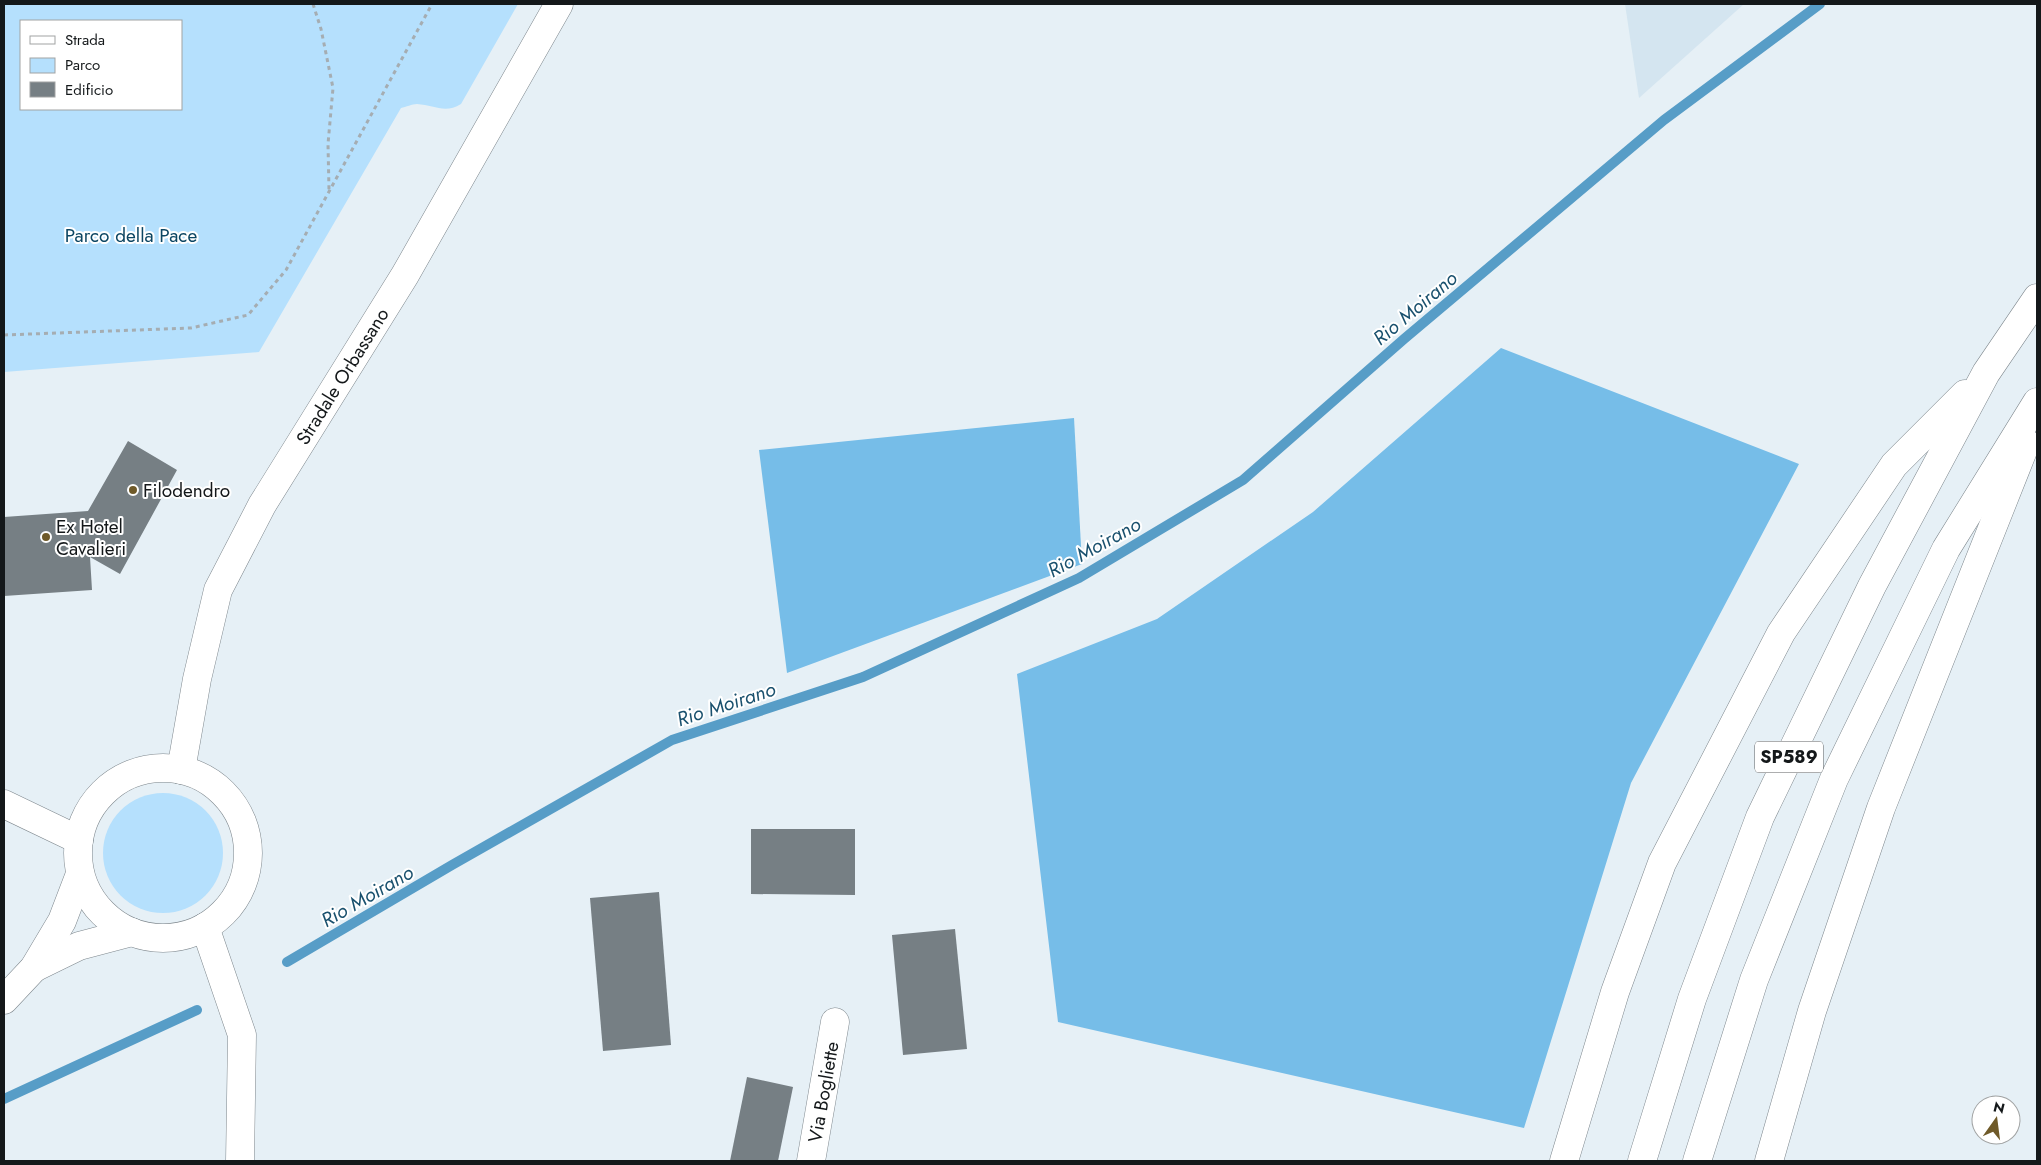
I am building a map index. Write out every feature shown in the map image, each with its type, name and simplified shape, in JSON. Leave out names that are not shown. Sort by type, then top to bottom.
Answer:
[{"type":"main road","name":"Stradale Orbassano","points":[[182,770],[197,679],[218,590],[262,505],[405,275],[559,4]]},
{"type":"main road","name":"SP589","points":[[1642,1161],[1692,999],[1760,817],[1872,586],[1986,373],[2037,298]]},
{"type":"main road","points":[[1564,1161],[1615,992],[1662,863],[1781,633],[1894,465],[1986,373]]},
{"type":"main road","name":"SP589","points":[[1697,1161],[1754,980],[1834,779],[1946,548],[2037,402]]},
{"type":"main road","points":[[1769,1161],[1812,1011],[1881,808],[2037,415]]},
{"type":"main road","points":[[154,768],[182,770],[209,781],[230,801],[244,827],[248,855],[243,884],[228,909],[205,928],[181,936],[156,938],[132,932],[108,919],[91,899],[80,874],[77,857],[78,840],[87,814],[104,791],[127,776],[154,768]]},
{"type":"main road","points":[[4,804],[78,840]]},
{"type":"main road","points":[[4,1000],[34,968],[62,921],[80,874]]},
{"type":"main road","points":[[205,928],[242,1035],[240,1161]]},
{"type":"main road","points":[[34,968],[80,946],[132,932]]},
{"type":"main road","name":"Via Bogliette","points":[[811,1161],[835,1022]]},
{"type":"path","points":[[313,4],[321,29],[334,88],[328,144],[330,191]]},
{"type":"path","points":[[4,335],[191,328],[248,315],[286,270],[432,4]]},
{"type":"shaded area","points":[[1625,4],[1744,4],[1639,98]]},
{"type":"shaded area","points":[[1501,348],[1799,464],[1631,783],[1524,1128],[1058,1022],[1017,674],[1157,619],[1313,512]]},
{"type":"shaded area","points":[[1074,418],[1082,564],[787,673],[759,450]]},
{"type":"green space","name":"Parco della Pace","points":[[4,4],[518,4],[461,104],[445,109],[417,104],[401,108],[259,352],[4,372]]},
{"type":"green space","points":[[163,793],[186,797],[206,810],[219,830],[223,853],[219,876],[206,896],[186,909],[163,913],[140,909],[120,896],[107,876],[103,853],[107,830],[120,810],[140,797]]},
{"type":"building","points":[[128,441],[177,470],[120,574],[90,557],[92,590],[4,596],[4,517],[88,511]]},
{"type":"building","points":[[751,829],[855,829],[855,895],[751,894]]},
{"type":"building","points":[[659,892],[671,1045],[603,1051],[590,898]]},
{"type":"building","points":[[955,929],[967,1049],[903,1055],[892,935]]},
{"type":"building","points":[[747,1077],[793,1087],[778,1161],[730,1161]]},
{"type":"waterway","name":"Rio Moirano","points":[[287,962],[452,865],[672,740],[863,677],[1079,578],[1243,480],[1404,339],[1664,120],[1820,4]]},
{"type":"waterway","name":"Rio Moirano","points":[[4,1099],[197,1010]]},
{"type":"place","name":"Filodendro","points":[[133,490]]},
{"type":"place","name":"Ex Hotel Cavalieri","points":[[46,537]]}]
